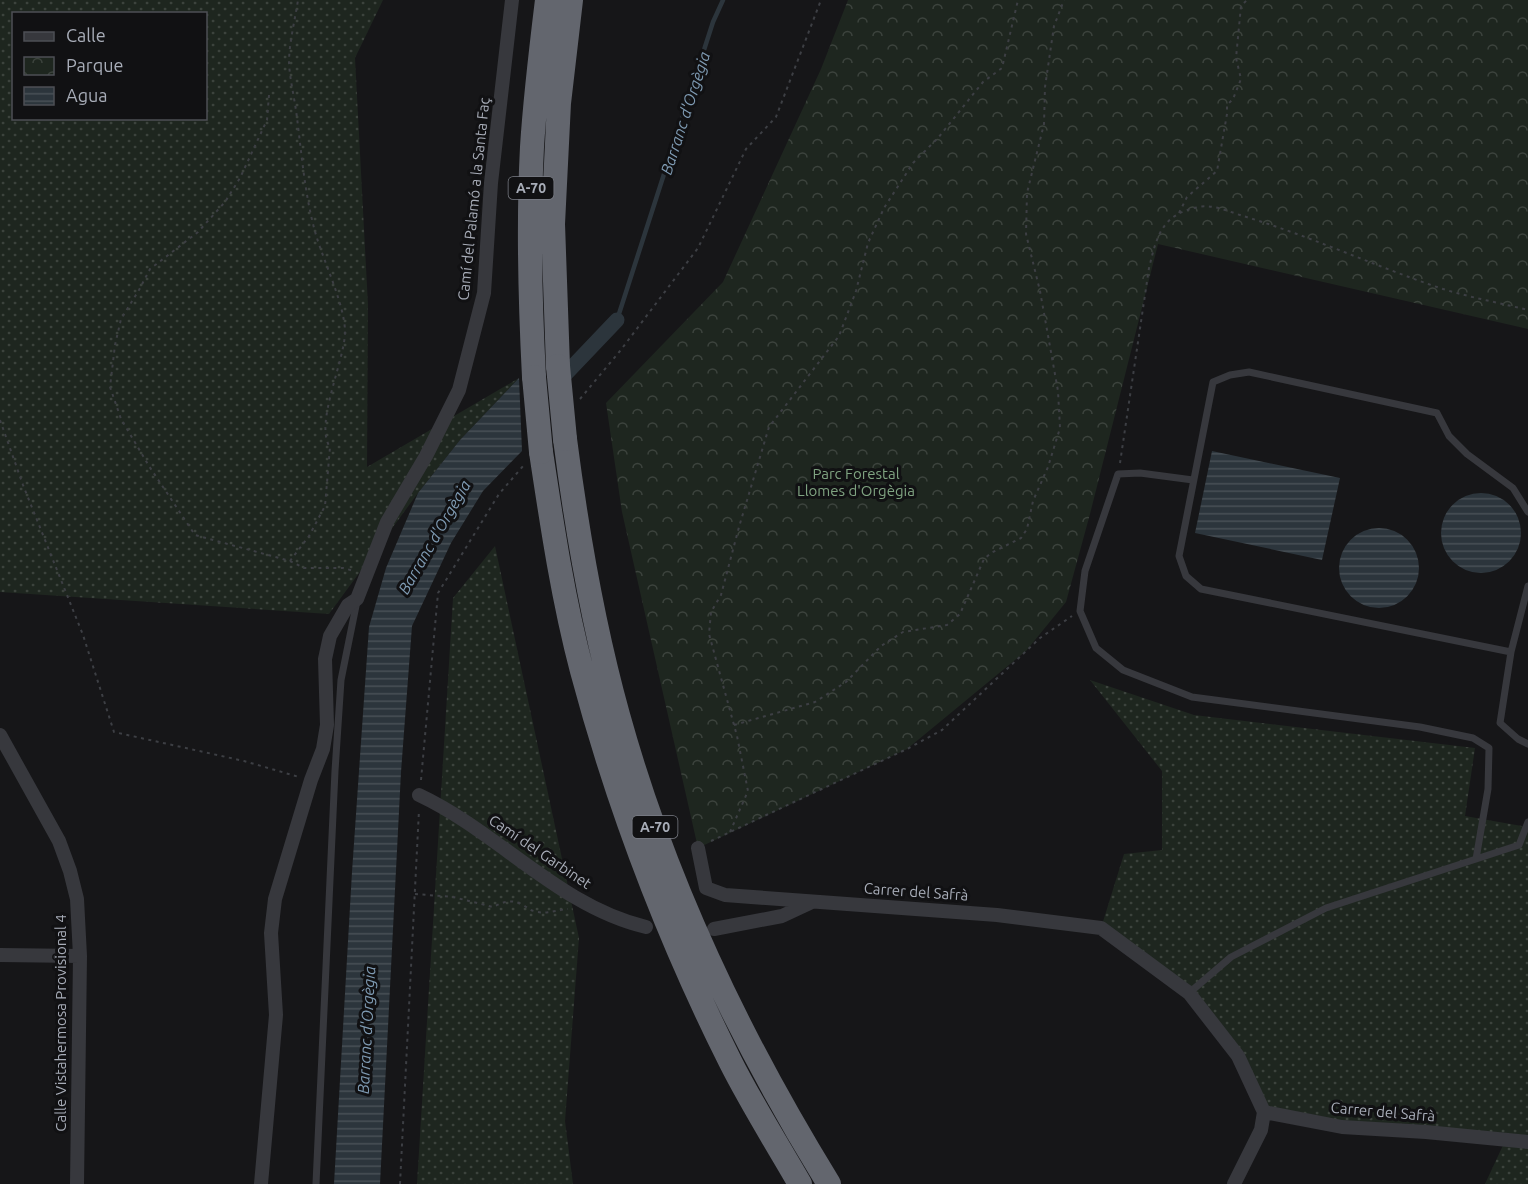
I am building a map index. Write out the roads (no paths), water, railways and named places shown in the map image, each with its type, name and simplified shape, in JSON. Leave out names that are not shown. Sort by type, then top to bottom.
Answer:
[{"type":"highway","name":"A-70","points":[[547,0],[532,145],[530,306],[541,452],[562,581],[582,670],[638,849],[681,957],[731,1064],[800,1184]]},
{"type":"highway","name":"A-70","points":[[571,0],[559,103],[554,213],[558,366],[574,506],[602,649],[618,715],[652,821],[684,904],[738,1023],[794,1127],[829,1184]]},
{"type":"street","name":"Camí del Palamó a la Santa Faç","points":[[261,1184],[276,1015],[271,933],[275,899],[310,780],[323,749],[325,659],[330,636],[348,605],[357,599],[387,522],[426,456],[459,390],[484,293],[491,183],[512,0]]},
{"type":"street","name":"Calle Vistahermosa Provisional 4","points":[[0,735],[59,841],[77,898],[80,956],[77,1184]]},
{"type":"street","name":"Camí del Garbinet","points":[[419,795],[446,808],[572,895],[621,921],[646,927]]},
{"type":"street","name":"Carrer del Safrà","points":[[698,848],[706,888],[725,895],[997,915],[1101,928],[1189,993],[1238,1056],[1264,1112],[1342,1127],[1528,1142]]},
{"type":"street","points":[[714,929],[782,916],[814,901]]},
{"type":"street","points":[[0,955],[80,956]]},
{"type":"street","points":[[1234,1184],[1261,1130],[1264,1112]]},
{"type":"lane","points":[[1511,652],[1201,589],[1186,576],[1179,556],[1213,382],[1230,375],[1249,372],[1437,413],[1449,436],[1467,454],[1513,488],[1528,512]]},
{"type":"lane","points":[[1193,480],[1140,473],[1118,474],[1085,571],[1080,611],[1096,648],[1123,670],[1192,697],[1420,727],[1473,738],[1489,748],[1488,789],[1476,859]]},
{"type":"lane","points":[[1528,586],[1511,652],[1500,723],[1518,739],[1528,744]]},
{"type":"lane","points":[[316,1184],[334,771],[340,691],[357,599]]},
{"type":"lane","points":[[1189,993],[1231,957],[1326,908],[1519,846],[1528,822]]},
{"type":"water","points":[[519,378],[522,451],[483,491],[451,543],[412,626],[401,772],[380,1184],[334,1184],[369,627],[386,568],[418,493],[460,440]]},
{"type":"water","points":[[1212,451],[1340,478],[1322,560],[1195,533]]},
{"type":"water","points":[[1473,493],[1489,493],[1503,500],[1514,511],[1521,525],[1518,548],[1503,566],[1489,573],[1473,573],[1459,566],[1448,555],[1441,541],[1441,525],[1448,511],[1459,500]]},
{"type":"water","points":[[1379,528],[1394,531],[1407,540],[1416,553],[1419,568],[1416,583],[1407,596],[1394,605],[1379,608],[1364,605],[1351,596],[1342,583],[1339,568],[1342,553],[1351,540],[1364,531]]},
{"type":"waterway","name":"Barranc d'Orgègia","points":[[617,320],[713,22],[723,0]]},
{"type":"waterway","name":"Barranc d'Orgègia","points":[[557,383],[617,320]]},
{"type":"park label","name":"Parc Forestal Llomes d'Orgègia","points":[[856,482]]}]
